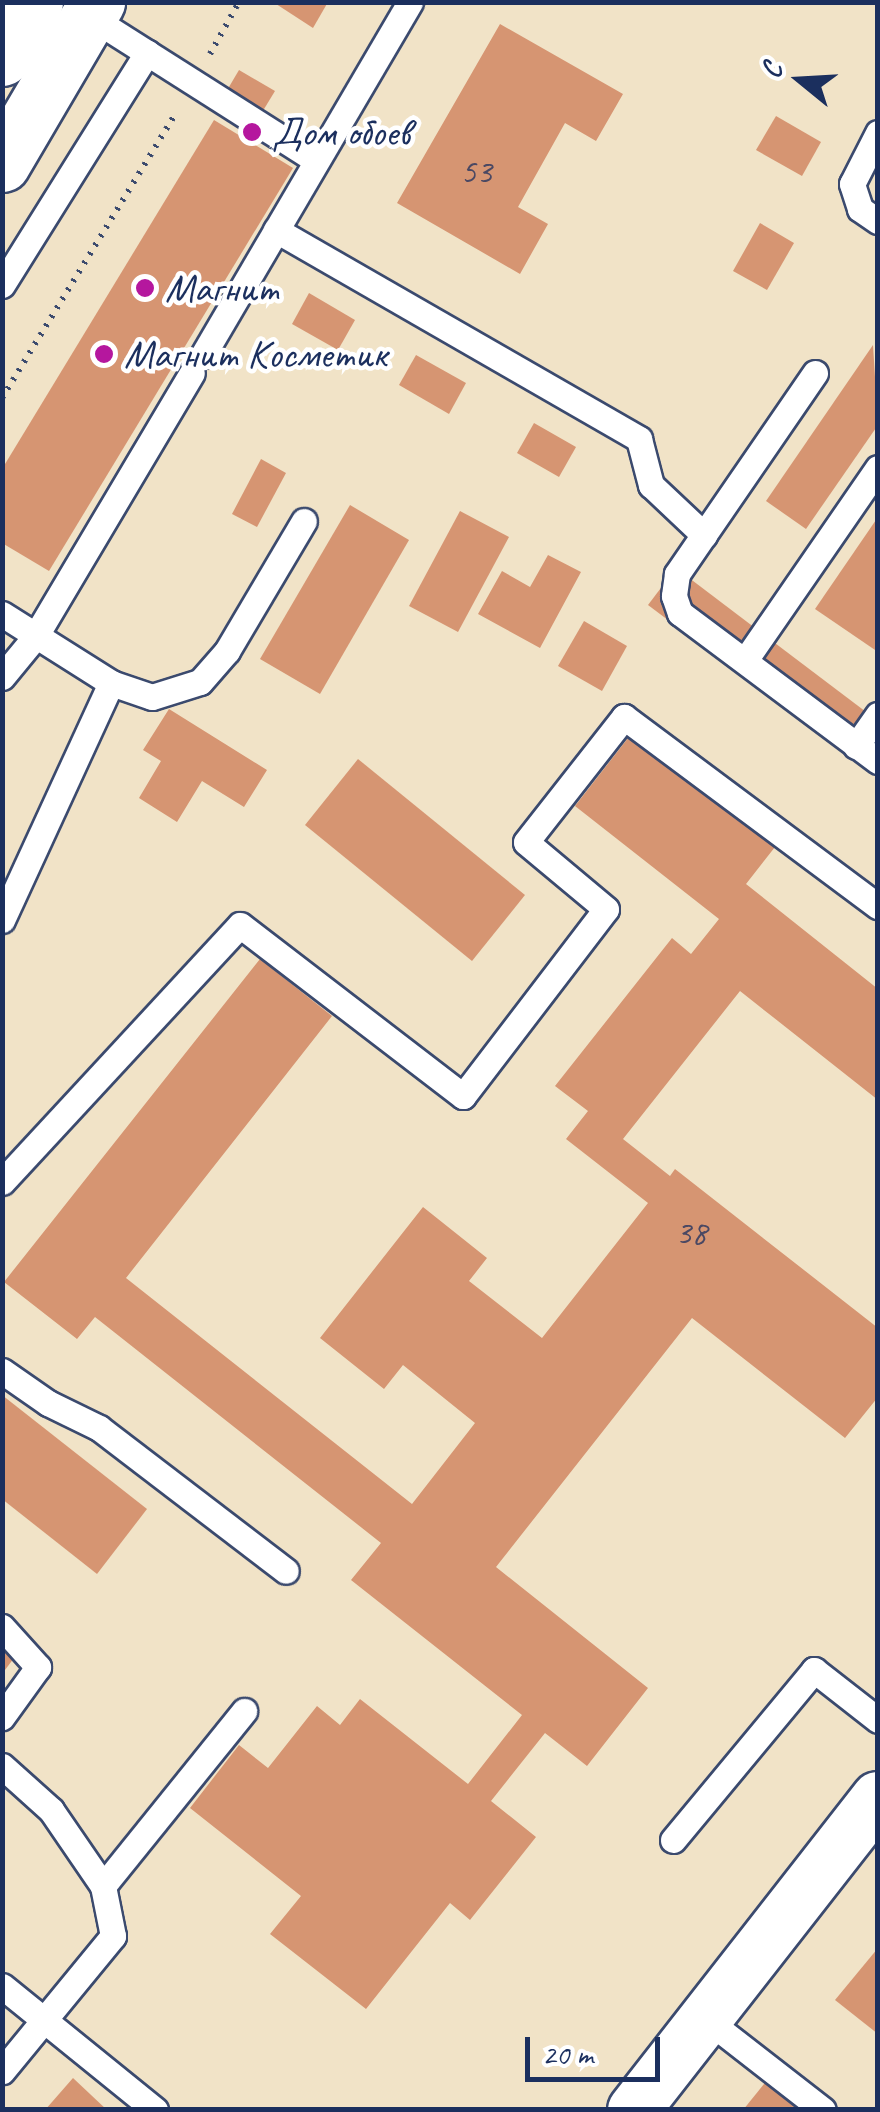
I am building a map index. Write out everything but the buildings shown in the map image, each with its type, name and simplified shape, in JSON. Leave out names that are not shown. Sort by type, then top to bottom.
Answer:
[{"type":"main road","points":[[2,58],[35,2]]},
{"type":"main road","points":[[2,164],[93,9]]},
{"type":"street","points":[[634,2110],[878,1798]]},
{"type":"lane","points":[[2,677],[34,636],[410,2]]},
{"type":"lane","points":[[93,9],[147,53],[316,160]]},
{"type":"lane","points":[[2,285],[147,53]]},
{"type":"lane","points":[[878,133],[852,184],[860,209],[878,221]]},
{"type":"lane","points":[[276,230],[639,439],[652,484],[704,535]]},
{"type":"lane","points":[[815,373],[677,574],[680,613],[878,761]]},
{"type":"lane","points":[[746,660],[878,468]]},
{"type":"lane","points":[[2,614],[111,682],[152,697],[200,682],[227,651],[304,522]]},
{"type":"lane","points":[[2,920],[111,682]]},
{"type":"lane","points":[[856,746],[878,716]]},
{"type":"lane","points":[[2,1182],[240,925],[463,1096],[606,909],[526,842],[624,718],[878,906]]},
{"type":"lane","points":[[2,1370],[48,1403],[99,1428],[286,1571]]},
{"type":"lane","points":[[2,1627],[38,1668],[2,1717]]},
{"type":"lane","points":[[674,1840],[814,1670],[878,1720]]},
{"type":"lane","points":[[103,1886],[244,1711]]},
{"type":"lane","points":[[2,1766],[50,1810],[103,1886],[113,1936],[47,2021],[2,2071]]},
{"type":"lane","points":[[2,1986],[155,2110]]},
{"type":"lane","points":[[706,2018],[822,2110]]},
{"type":"path","points":[[2,398],[239,2]]},
{"type":"place","name":"Дом обоев","points":[[252,132]]},
{"type":"place","name":"Магнит","points":[[145,288]]},
{"type":"place","name":"Магнит Косметик","points":[[104,354]]}]
